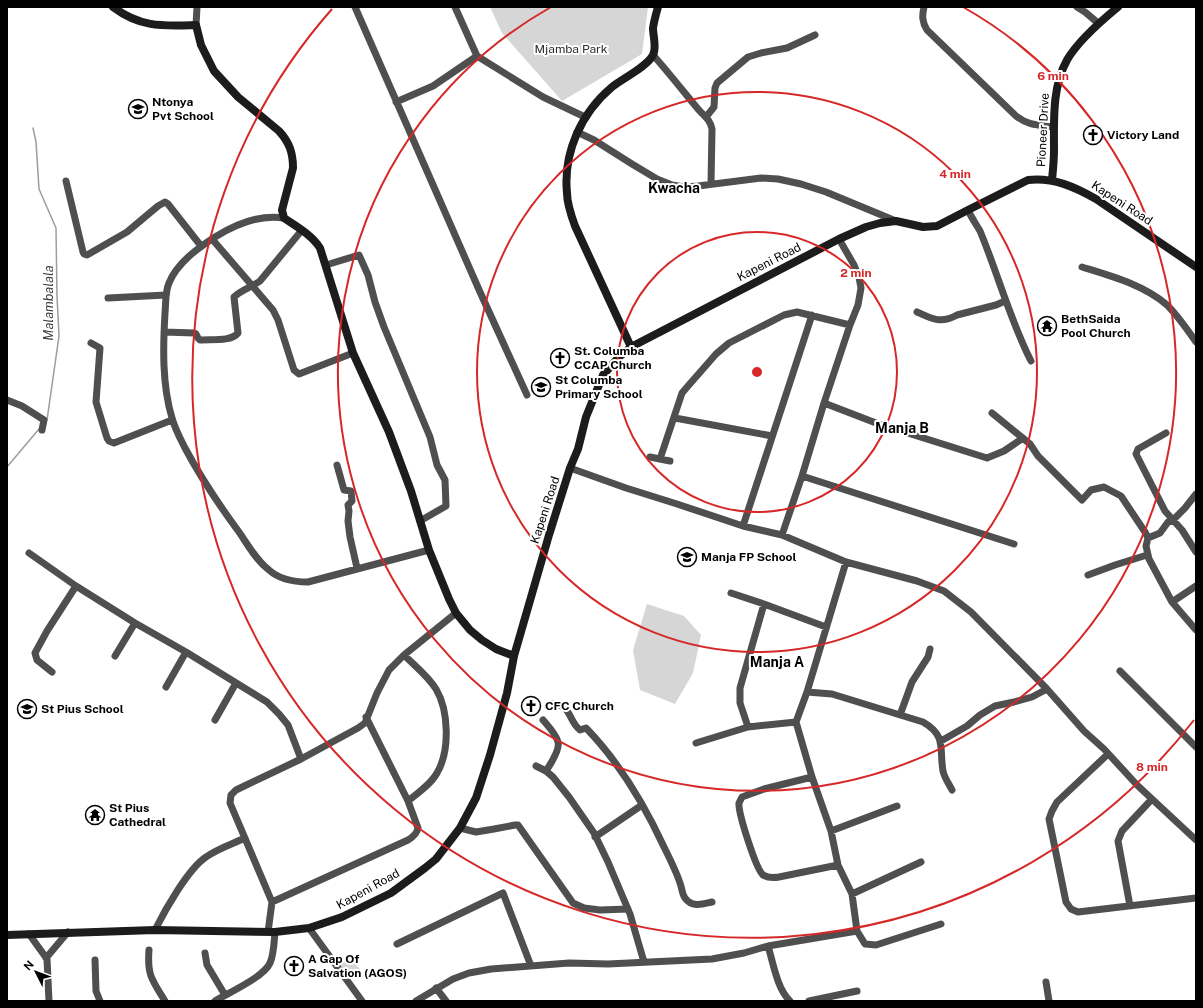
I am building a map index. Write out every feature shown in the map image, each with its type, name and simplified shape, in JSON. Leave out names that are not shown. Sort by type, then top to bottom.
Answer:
[{"type":"main road","points":[[113,7],[131,18],[144,23],[165,26],[196,25],[201,45],[214,71],[238,97],[279,131],[288,143],[292,154],[293,168],[282,210],[284,218],[302,230],[317,243],[326,265],[353,353],[392,438],[429,550],[456,613],[470,630],[482,640],[496,649],[514,656]]},
{"type":"main road","points":[[631,347],[575,226],[566,193],[567,169],[577,132],[585,117],[594,105],[612,88],[639,69],[653,55],[653,30],[658,7]]},
{"type":"main road","name":"Pioneer Drive","points":[[1052,180],[1056,98],[1061,74],[1077,47],[1098,23],[1118,7]]},
{"type":"main road","name":"Kapeni Road","points":[[7,935],[155,930],[272,932],[308,928],[342,917],[391,893],[436,859],[460,828],[476,798],[490,755],[507,693],[514,656],[548,535],[578,448],[586,417],[601,380],[619,357],[631,347],[839,239],[866,227],[896,221],[923,228],[937,226],[1028,180],[1052,180],[1070,186],[1096,199],[1196,267]]},
{"type":"street","points":[[196,25],[197,7]]},
{"type":"street","points":[[355,7],[480,292],[527,395]]},
{"type":"street","points":[[455,7],[477,56],[543,97],[585,117]]},
{"type":"street","points":[[924,7],[922,16],[923,24],[927,30],[1011,111],[1023,122],[1028,124],[1054,128]]},
{"type":"street","points":[[1076,7],[1085,12],[1098,23]]},
{"type":"street","points":[[706,117],[714,107],[715,88],[717,83],[748,57],[787,48],[815,35]]},
{"type":"street","points":[[653,55],[711,123],[711,184]]},
{"type":"street","points":[[396,102],[433,86],[477,56]]},
{"type":"street","points":[[577,132],[594,140],[662,181],[672,185],[684,187],[761,178],[778,179],[826,192],[896,221]]},
{"type":"street","points":[[66,181],[84,254],[87,255],[127,232],[165,202],[201,246]]},
{"type":"street","points":[[968,210],[979,229],[1005,301],[1022,344],[1031,361]]},
{"type":"street","points":[[284,218],[265,217],[239,224],[228,229],[201,246],[185,260],[173,275],[167,287],[164,332],[167,401],[172,420],[183,444],[201,476],[238,531],[256,557],[268,570],[277,576],[296,582],[308,582],[429,550]]},
{"type":"street","points":[[164,332],[194,333],[200,340],[229,339],[235,337],[238,334],[234,297],[260,280],[302,230]]},
{"type":"street","points":[[212,239],[273,310],[278,320],[294,370],[296,372],[299,374],[353,353]]},
{"type":"street","points":[[782,535],[824,403],[858,305],[861,288],[859,277],[839,239]]},
{"type":"street","points":[[326,265],[359,255],[368,275],[375,302],[384,327],[430,437],[437,465],[445,480],[446,506],[420,521]]},
{"type":"street","points":[[1082,267],[1114,277],[1155,296],[1175,314],[1196,342]]},
{"type":"street","points":[[108,298],[166,295]]},
{"type":"street","points":[[917,312],[934,320],[938,320],[952,318],[957,315],[996,305],[1005,301]]},
{"type":"street","points":[[660,459],[675,418],[682,393],[709,361],[729,343],[784,315],[797,312],[850,325]]},
{"type":"street","points":[[743,526],[812,315]]},
{"type":"street","points":[[91,343],[100,348],[96,402],[109,441],[114,443],[172,420]]},
{"type":"street","points":[[7,400],[22,406],[44,420],[42,430]]},
{"type":"street","points":[[824,403],[876,423],[987,458],[1004,451],[1023,438]]},
{"type":"street","points":[[992,413],[1030,444],[1038,456],[1082,500],[1091,490],[1104,487],[1121,496],[1148,538],[1146,546],[1148,556],[1172,602],[1196,630]]},
{"type":"street","points":[[675,418],[772,436]]},
{"type":"street","points":[[1166,433],[1138,449],[1136,454],[1158,500],[1165,511],[1182,530],[1196,552]]},
{"type":"street","points":[[650,457],[670,461]]},
{"type":"street","points":[[337,465],[344,490],[351,491],[352,501],[348,505],[348,521],[357,568]]},
{"type":"street","points":[[570,468],[743,526],[782,535],[846,562],[917,581],[944,592],[971,612],[1047,689],[1084,731],[1136,784],[1196,840]]},
{"type":"street","points":[[802,476],[1014,544]]},
{"type":"street","points":[[1148,538],[1160,533],[1168,522],[1173,520],[1196,494]]},
{"type":"street","points":[[30,553],[76,586],[267,702],[288,725],[301,759]]},
{"type":"street","points":[[1088,576],[1115,565],[1148,556]]},
{"type":"street","points":[[846,562],[808,692],[796,722],[812,777],[831,831],[838,865],[852,894],[857,931],[865,944],[876,945],[941,924]]},
{"type":"street","points":[[52,672],[37,660],[35,653],[47,631],[76,586]]},
{"type":"street","points":[[1172,602],[1196,586]]},
{"type":"street","points":[[731,593],[826,627]]},
{"type":"street","points":[[748,727],[740,703],[740,688],[764,604]]},
{"type":"street","points":[[215,1001],[260,975],[270,963],[272,955],[272,902],[230,803],[233,791],[301,759],[365,723],[366,717],[389,670],[404,655],[456,613]]},
{"type":"street","points":[[115,656],[135,623]]},
{"type":"street","points":[[900,715],[912,682],[928,657],[930,649]]},
{"type":"street","points":[[166,687],[186,652]]},
{"type":"street","points":[[404,655],[436,688],[446,724],[446,737],[443,754],[437,774],[408,801]]},
{"type":"street","points":[[1120,671],[1196,747]]},
{"type":"street","points":[[215,720],[236,683]]},
{"type":"street","points":[[941,741],[966,726],[980,714],[995,706],[1032,697],[1047,689]]},
{"type":"street","points":[[808,692],[832,694],[929,725],[939,735],[941,741],[943,772],[952,790]]},
{"type":"street","points":[[553,704],[566,708],[577,727],[580,730],[586,728],[618,767],[642,805],[664,846],[681,884],[685,898],[692,904],[700,905],[712,902]]},
{"type":"street","points":[[272,902],[408,840],[417,832],[418,828],[408,801],[366,717]]},
{"type":"street","points":[[543,720],[558,742],[558,746],[546,771]]},
{"type":"street","points":[[696,743],[748,727],[796,722]]},
{"type":"street","points":[[1108,754],[1057,802],[1049,819],[1066,902],[1071,909],[1078,912],[1196,898]]},
{"type":"street","points":[[536,766],[546,771],[553,777],[569,797],[595,837],[608,862],[628,909],[644,962]]},
{"type":"street","points":[[812,777],[764,789],[742,797],[738,807],[756,863],[763,875],[771,878],[838,865]]},
{"type":"street","points":[[1130,906],[1118,841],[1122,831],[1152,799]]},
{"type":"street","points":[[595,837],[642,805]]},
{"type":"street","points":[[831,831],[897,806]]},
{"type":"street","points":[[460,828],[476,832],[518,825],[573,903],[584,908],[600,910],[628,909]]},
{"type":"street","points":[[155,930],[176,894],[197,865],[205,857],[245,838]]},
{"type":"street","points":[[852,894],[921,862]]},
{"type":"street","points":[[397,944],[503,893],[531,966]]},
{"type":"street","points":[[308,928],[362,1001]]},
{"type":"street","points":[[416,1001],[453,979],[469,973],[491,969],[570,963],[608,964],[712,959],[744,953],[768,946],[857,931]]},
{"type":"street","points":[[46,958],[68,932]]},
{"type":"street","points":[[29,934],[46,958],[49,1001]]},
{"type":"street","points":[[768,946],[777,978],[785,996],[790,1001]]},
{"type":"street","points":[[149,950],[149,972],[152,981],[164,1001]]},
{"type":"street","points":[[204,953],[207,965],[225,995]]},
{"type":"street","points":[[94,960],[96,991],[100,1001]]},
{"type":"street","points":[[1046,982],[1049,1001]]},
{"type":"street","points":[[436,988],[446,1001]]},
{"type":"street","points":[[809,1001],[857,991]]},
{"type":"green space","name":"Mjamba Park","points":[[490,7],[648,7],[642,54],[562,101],[502,33]]},
{"type":"green space","points":[[647,604],[684,616],[701,635],[693,673],[675,704],[640,690],[633,650]]},
{"type":"green space","points":[[350,958],[360,969],[354,975],[347,974],[337,967],[341,960],[345,962]]},
{"type":"waterway","name":"Malambalala","points":[[33,128],[36,142],[39,189],[56,228],[59,336],[47,420]]},
{"type":"waterway","name":"Malambalala","points":[[7,467],[39,429]]},
{"type":"place","name":"Ntonya Pvt School","points":[[138,109]]},
{"type":"place","name":"Victory Land","points":[[1093,135]]},
{"type":"place","name":"BethSaida Pool Church","points":[[1047,326]]},
{"type":"place","name":"St. Columba CCAP Church","points":[[560,358]]},
{"type":"place","name":"St Columba Primary School","points":[[541,387]]},
{"type":"place","name":"Manja FP School","points":[[687,557]]},
{"type":"place","name":"CFC Church","points":[[531,706]]},
{"type":"place","name":"St Pius School","points":[[27,709]]},
{"type":"place","name":"St Pius Cathedral","points":[[95,815]]},
{"type":"place","name":"A Gap Of Salvation (AGOS)","points":[[294,966]]},
{"type":"district","name":"Kwacha","points":[[674,188]]},
{"type":"district","name":"Manja B","points":[[902,428]]},
{"type":"district","name":"Manja A","points":[[777,662]]}]
